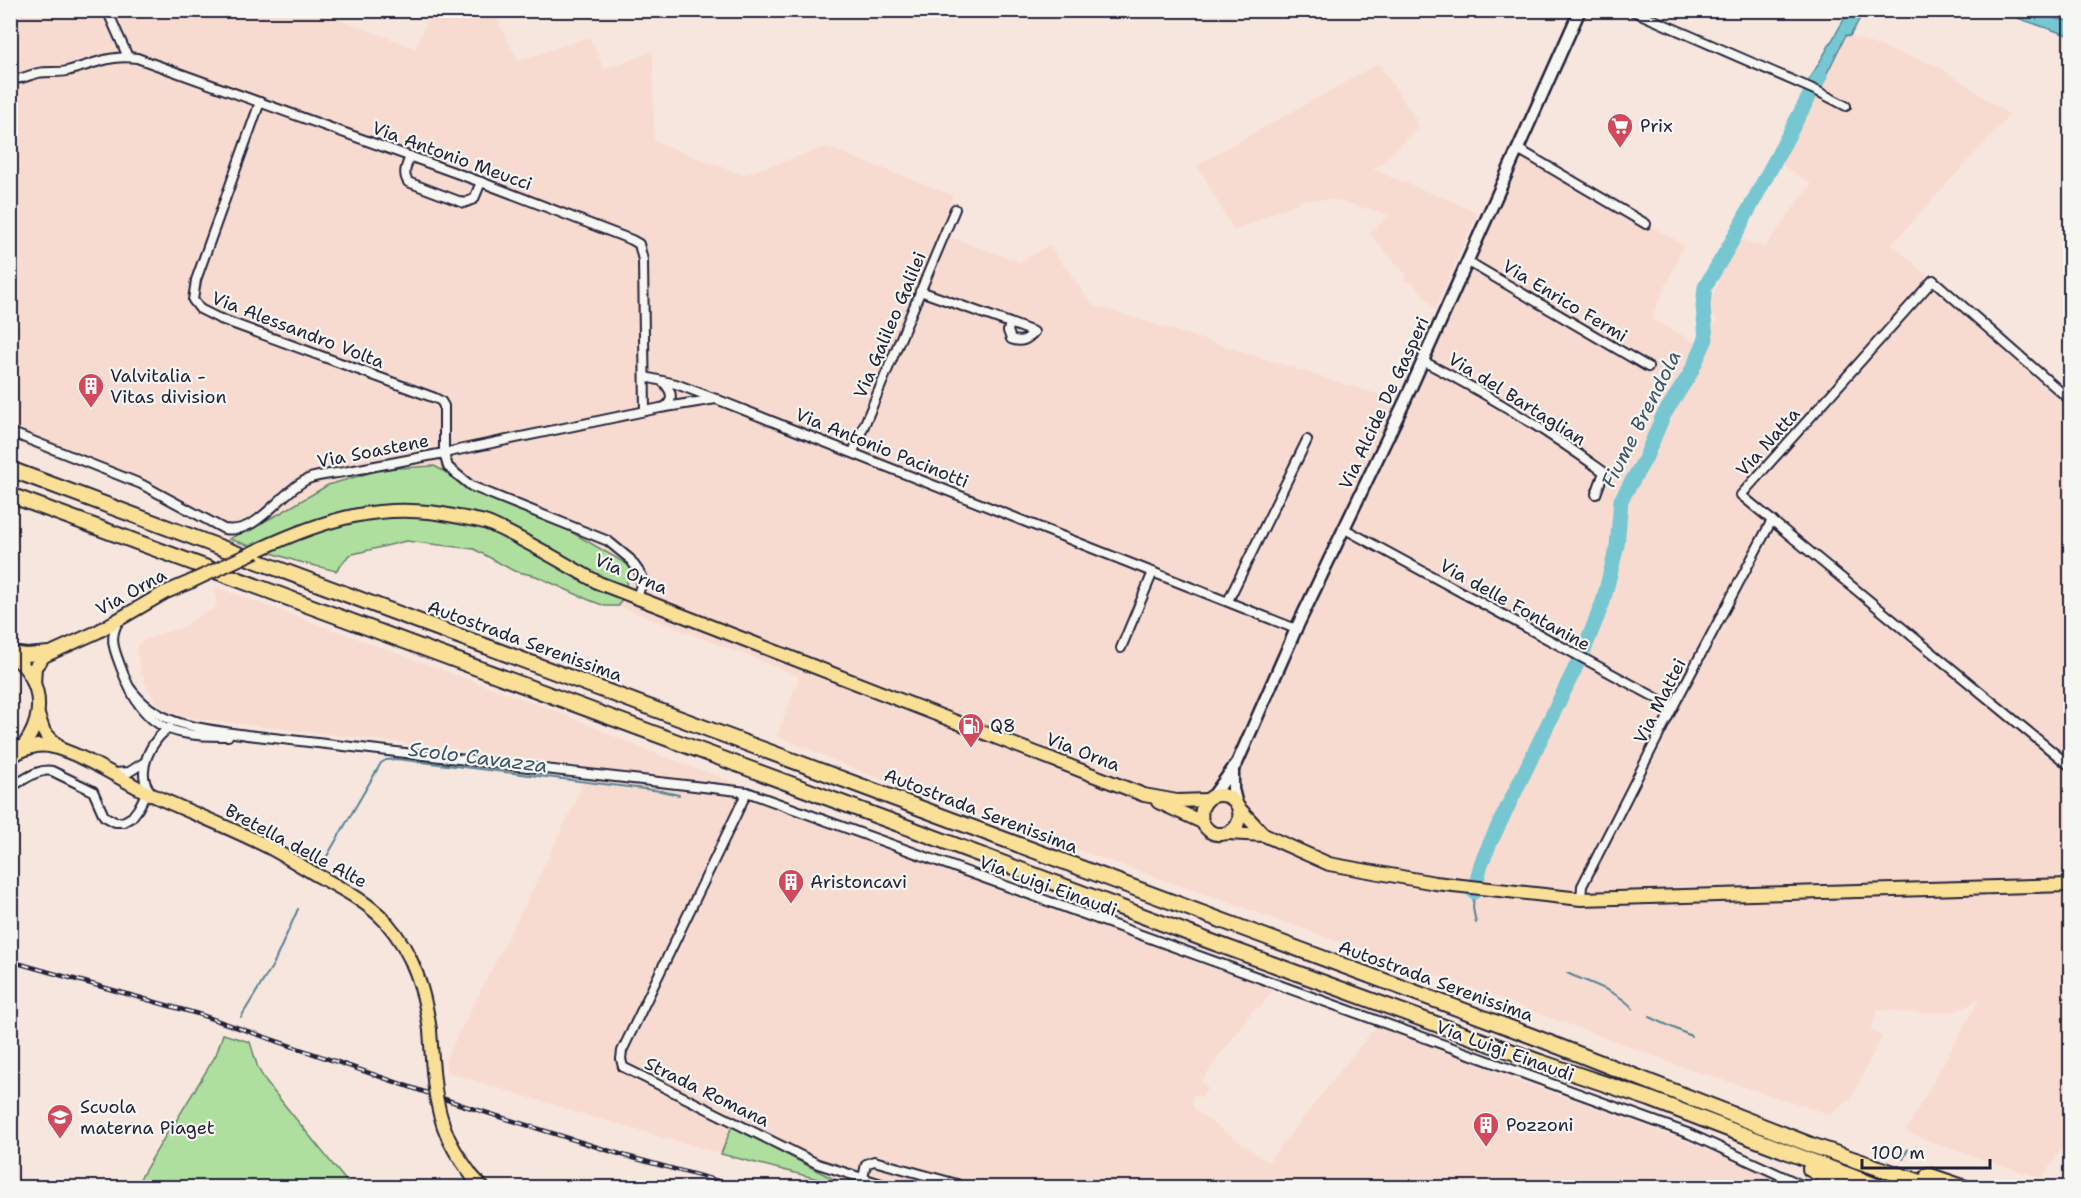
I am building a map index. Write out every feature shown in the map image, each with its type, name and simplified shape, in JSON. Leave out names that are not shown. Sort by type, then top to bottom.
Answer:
[{"type":"highway","name":"Autostrada Serenissima","points":[[10,469],[1521,1032],[1811,1145],[1938,1188]]},
{"type":"highway","points":[[10,495],[1212,942],[1531,1059],[1639,1095],[1882,1188]]},
{"type":"highway","points":[[1788,1135],[1842,1145],[1966,1188]]},
{"type":"highway","points":[[1772,1147],[1844,1188]]},
{"type":"main road","name":"Via Alcide De Gasperi","points":[[1210,798],[1233,770],[1296,629],[1423,361],[1578,12]]},
{"type":"main road","name":"Via Orna","points":[[10,653],[34,655],[50,652],[85,637],[164,593],[307,528],[358,513],[399,510],[437,512],[488,523],[599,583],[1143,795],[1177,801],[1210,798]]},
{"type":"main road","points":[[50,652],[36,664],[34,684],[38,715],[42,729],[48,737],[68,752]]},
{"type":"main road","points":[[10,653],[24,666],[34,684]]},
{"type":"main road","points":[[15,755],[32,735],[38,715]]},
{"type":"main road","name":"Bretella delle Alte","points":[[15,755],[27,748],[41,745],[68,752],[159,798],[271,849],[372,908],[399,940],[419,978],[426,999],[436,1101],[441,1120],[453,1148],[483,1188]]},
{"type":"main road","points":[[1227,833],[1238,823],[1233,770]]},
{"type":"main road","points":[[1143,795],[1202,822],[1212,833],[1264,835],[1329,864],[1459,886],[1581,899],[2070,885]]},
{"type":"main road","points":[[1202,822],[1200,814],[1202,807],[1210,798],[1227,796],[1264,835]]},
{"type":"street","points":[[10,78],[16,79],[39,72],[66,71],[109,58],[128,57],[107,10]]},
{"type":"street","points":[[1631,10],[1817,91],[1846,106]]},
{"type":"street","name":"Via Antonio Meucci","points":[[128,57],[410,156],[639,244],[643,260],[645,411]]},
{"type":"street","name":"Via Alessandro Volta","points":[[260,102],[196,280],[193,300],[200,309],[218,318],[441,401],[444,406],[444,453]]},
{"type":"street","points":[[1518,149],[1646,224]]},
{"type":"street","points":[[410,156],[404,175],[408,182],[464,203],[474,199],[481,182]]},
{"type":"street","name":"Via Galileo Galilei","points":[[852,452],[955,209]]},
{"type":"street","name":"Via Enrico Fermi","points":[[1467,261],[1648,367]]},
{"type":"street","name":"Via Natta","points":[[2070,400],[1933,280],[1741,495],[2070,766]]},
{"type":"street","points":[[920,291],[1010,323]]},
{"type":"street","name":"Via del Bartaglian","points":[[1423,361],[1475,388],[1563,442],[1604,472],[1596,494]]},
{"type":"street","points":[[645,377],[661,381],[669,388],[671,396],[668,404],[660,408]]},
{"type":"street","name":"Via Antonio Pacinotti","points":[[661,381],[676,384],[852,452],[1296,629]]},
{"type":"street","points":[[444,453],[660,408],[716,399]]},
{"type":"street","name":"Via Soastene","points":[[10,432],[141,484],[224,528],[233,530],[242,528],[260,518],[286,495],[309,479],[444,453],[448,467],[471,486],[608,541],[630,558],[642,576],[637,598]]},
{"type":"street","points":[[1228,601],[1307,440]]},
{"type":"street","name":"Via Mattei","points":[[1581,899],[1582,886],[1772,520]]},
{"type":"street","name":"Via delle Fontanine","points":[[1343,528],[1673,707]]},
{"type":"street","points":[[1121,648],[1153,572]]},
{"type":"street","points":[[113,646],[113,634],[121,618]]},
{"type":"street","points":[[85,637],[103,637],[113,646]]},
{"type":"street","name":"Via Luigi Einaudi","points":[[113,646],[130,688],[155,731],[153,746]]},
{"type":"street","name":"Via Luigi Einaudi","points":[[130,688],[143,703],[162,717],[179,723],[227,732],[747,792],[1690,1134],[1809,1188]]},
{"type":"street","name":"Via Luigi Einaudi","points":[[148,717],[168,729],[185,734]]},
{"type":"street","name":"Via Luigi Einaudi","points":[[168,729],[174,727],[227,732]]},
{"type":"street","points":[[159,798],[145,784],[144,775],[146,761],[153,746],[168,729]]},
{"type":"street","name":"Via Luigi Einaudi","points":[[153,746],[164,738],[185,734],[247,735]]},
{"type":"street","points":[[102,770],[126,773],[146,761]]},
{"type":"street","points":[[10,787],[38,771],[52,771],[93,791],[104,816],[115,822],[123,822],[132,817],[147,792]]},
{"type":"street","name":"Strada Romana","points":[[747,792],[622,1051],[623,1067],[818,1164],[894,1188]]},
{"type":"street","points":[[863,1178],[866,1164],[874,1161],[957,1184]]},
{"type":"shaded area","points":[[10,11],[315,11],[416,48],[430,11],[493,11],[518,61],[590,37],[604,69],[653,52],[654,141],[743,175],[826,147],[953,195],[938,233],[1020,262],[1049,245],[1093,305],[1396,400],[1410,407],[1522,153],[1684,245],[1651,319],[1699,344],[1717,321],[1709,308],[1734,237],[1765,247],[1811,184],[1781,164],[1847,35],[1940,67],[2010,115],[1892,244],[2070,394],[2070,1135],[2043,1178],[1986,1161],[1905,1132],[1980,997],[1968,1006],[1954,1011],[1924,1013],[1878,1010],[1870,1031],[1882,1036],[1852,1097],[1831,1115],[1683,1067],[1474,989],[924,796],[777,736],[799,676],[619,606],[632,567],[328,485],[279,514],[229,539],[139,489],[11,441]]},
{"type":"shaded area","points":[[1379,63],[1420,126],[1374,170],[1478,212],[1435,309],[1415,285],[1404,280],[1406,275],[1370,234],[1389,215],[1335,200],[1304,200],[1234,231],[1197,165]]},
{"type":"shaded area","points":[[219,588],[566,715],[639,747],[736,783],[751,801],[776,805],[1035,903],[1274,988],[1260,1008],[1253,1010],[1201,1082],[1208,1088],[1201,1098],[1194,1094],[1193,1099],[1193,1106],[1199,1113],[1268,1162],[1376,1026],[1392,1029],[1524,1083],[1714,1152],[1788,1184],[1785,1188],[849,1187],[733,1126],[721,1154],[447,1072],[445,1060],[537,881],[577,798],[588,767],[205,720],[169,713],[156,702],[147,688],[136,648],[142,640],[183,627],[203,613],[214,609],[217,604],[214,590]]},
{"type":"green space","points":[[434,466],[502,502],[554,522],[632,567],[619,606],[605,606],[536,576],[514,571],[474,549],[406,541],[349,555],[336,571],[296,561],[229,539],[279,514],[328,485],[383,469]]},
{"type":"green space","points":[[223,1034],[250,1042],[258,1068],[266,1082],[351,1187],[135,1187],[169,1130],[167,1125],[173,1126],[216,1055]]},
{"type":"green space","points":[[732,1126],[737,1129],[849,1187],[721,1154]]},
{"type":"water","points":[[1849,11],[1864,11],[1850,36],[1846,35],[1819,89],[1807,84]]},
{"type":"water","points":[[1997,11],[2030,11],[2070,21],[2070,36]]},
{"type":"waterway","name":"Fiume Brendola","points":[[1474,892],[1481,864],[1490,843],[1584,650],[1603,602],[1617,546],[1621,500],[1645,459],[1663,416],[1690,374],[1706,339],[1703,306],[1705,287],[1820,76]]},
{"type":"waterway","name":"Scolo Cavazza","points":[[327,856],[381,763],[386,760],[397,759],[679,795]]},
{"type":"waterway","points":[[1474,893],[1473,908],[1476,923]]},
{"type":"waterway","name":"Scolo Cavazza","points":[[241,1017],[273,965],[298,909]]},
{"type":"waterway","points":[[1567,973],[1620,997],[1633,1009]]},
{"type":"waterway","points":[[1650,1017],[1691,1036]]},
{"type":"waterway","points":[[1903,1159],[1908,1149]]},
{"type":"railway","points":[[10,961],[198,1014],[465,1106],[626,1156],[744,1188]]},
{"type":"place","name":"Prix","points":[[1620,149]]},
{"type":"place","name":"Valvitalia - Vitas division","points":[[91,409]]},
{"type":"place","name":"Q8","points":[[971,749]]},
{"type":"place","name":"Aristoncavi","points":[[791,905]]},
{"type":"place","name":"Scuola materna Piaget","points":[[60,1140]]},
{"type":"place","name":"Pozzoni","points":[[1486,1148]]}]
